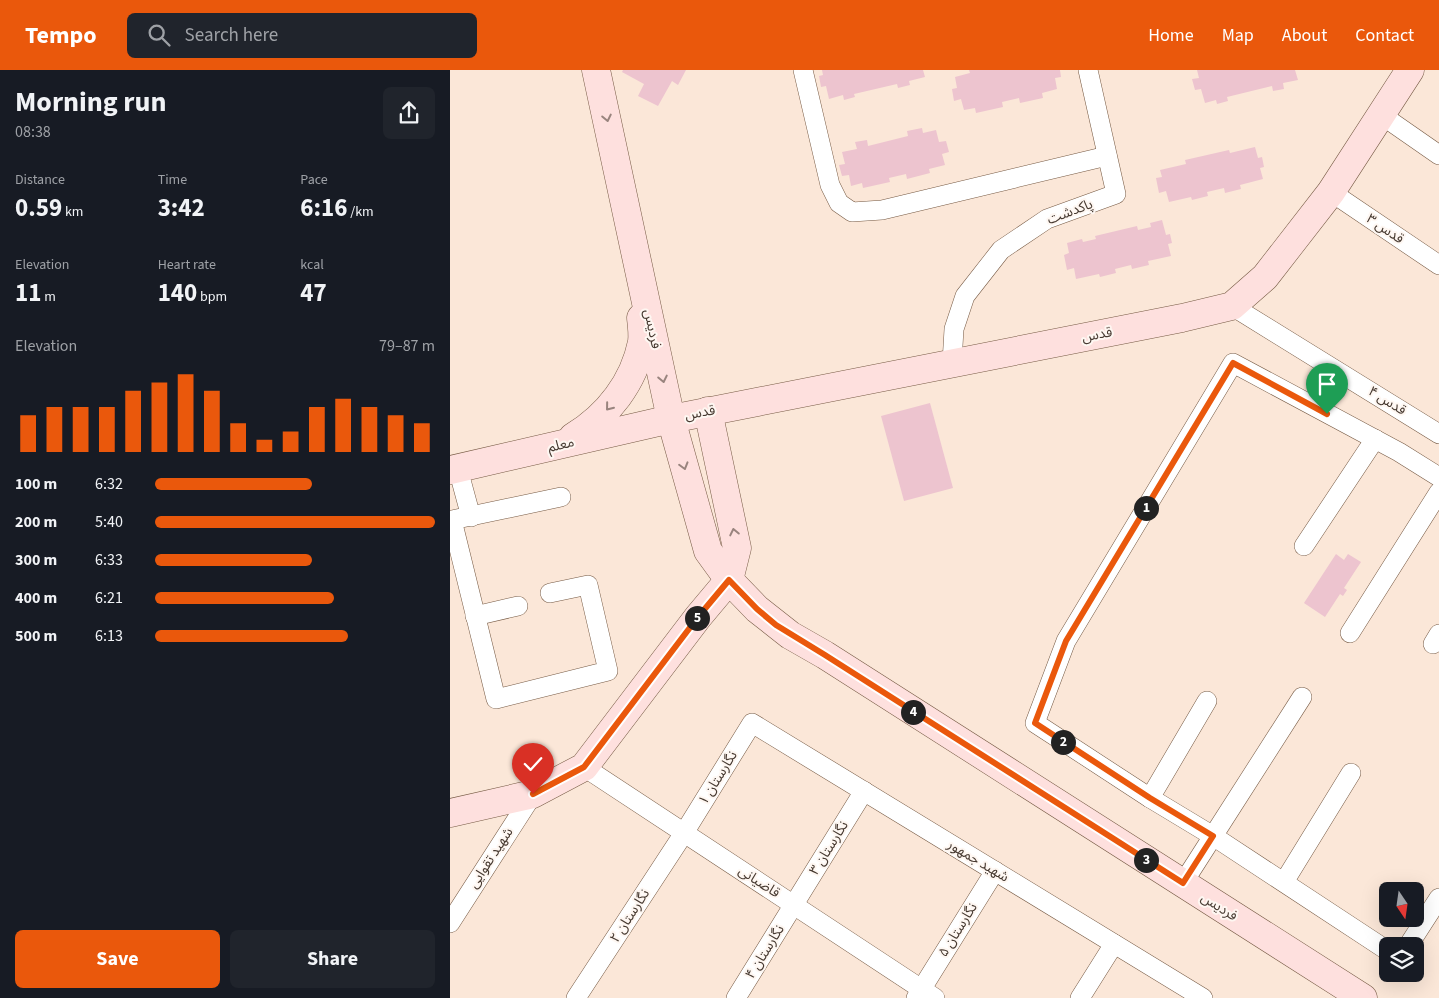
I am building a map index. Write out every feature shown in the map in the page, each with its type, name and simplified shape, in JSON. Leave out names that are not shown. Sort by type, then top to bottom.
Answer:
[{"type":"street","name":"فردیس","points":[[596,70],[671,419],[708,551],[729,580],[757,609],[790,635],[825,655],[1363,998]]},
{"type":"street","points":[[803,70],[830,186],[839,203],[852,212],[882,210],[1107,156]]},
{"type":"street","name":"پاکدشت","points":[[952,363],[954,329],[965,296],[1001,250],[1047,220],[1116,194],[1088,70]]},
{"type":"street","name":"قدس","points":[[671,419],[1182,318],[1232,306],[1265,277],[1331,192],[1410,70]]},
{"type":"street","points":[[1380,114],[1439,156]]},
{"type":"street","name":"قدس ۳","points":[[1331,192],[1439,266]]},
{"type":"street","points":[[557,445],[582,431],[605,413],[629,378],[637,360],[642,340],[641,304],[646,299]]},
{"type":"street","name":"قدس ۴","points":[[1232,306],[1439,434]]},
{"type":"street","points":[[1379,945],[1213,836],[1150,798],[1035,723],[1066,641],[1233,363],[1374,439],[1439,477]]},
{"type":"street","points":[[450,813],[533,794],[584,767],[698,617],[729,580],[737,548],[708,411]]},
{"type":"street","name":"معلم","points":[[454,470],[671,419]]},
{"type":"street","points":[[1304,546],[1374,439]]},
{"type":"street","points":[[454,470],[470,517]]},
{"type":"street","points":[[1350,633],[1439,492]]},
{"type":"street","points":[[550,593],[588,585],[608,671],[496,699],[452,520],[561,498]]},
{"type":"street","points":[[475,616],[518,606]]},
{"type":"street","points":[[1183,883],[1302,697]]},
{"type":"street","points":[[1150,798],[1207,701]]},
{"type":"street","name":"شهید جمهور","points":[[752,723],[1203,998]]},
{"type":"street","name":"نگارستان ۱","points":[[684,833],[752,723]]},
{"type":"street","name":"قاضیانی","points":[[584,767],[794,905],[924,995]]},
{"type":"street","points":[[1284,882],[1351,773]]},
{"type":"street","name":"نگارستان ۳","points":[[794,905],[864,791]]},
{"type":"street","name":"شهید تقوایی","points":[[450,923],[533,794]]},
{"type":"street","name":"نگارستان ۲","points":[[576,998],[684,833]]},
{"type":"street","name":"نگارستان ۵","points":[[924,995],[995,871]]},
{"type":"street","points":[[1414,937],[1439,898]]},
{"type":"street","name":"نگارستان ۴","points":[[736,998],[794,905]]},
{"type":"street","points":[[1080,998],[1114,944]]},
{"type":"building","points":[[623,70],[686,70],[678,85],[672,81],[658,106],[638,96],[644,84],[622,72]]},
{"type":"building","points":[[822,70],[923,70],[925,77],[909,81],[910,85],[898,88],[897,84],[854,94],[855,97],[844,100],[843,95],[829,99],[826,86],[821,87],[819,76],[823,75]]},
{"type":"building","points":[[969,70],[1060,70],[1061,77],[1055,78],[1057,89],[1042,93],[1043,98],[1020,103],[1019,98],[1002,102],[1003,107],[976,113],[975,108],[964,110],[961,99],[954,101],[952,89],[957,88],[955,77],[970,73]]},
{"type":"building","points":[[1197,70],[1295,70],[1298,80],[1283,83],[1284,89],[1273,91],[1272,86],[1227,97],[1228,101],[1217,104],[1216,100],[1205,103],[1201,89],[1195,90],[1192,79],[1199,78]]},
{"type":"building","points":[[922,128],[923,133],[936,130],[939,142],[946,141],[949,152],[942,154],[945,165],[929,169],[930,173],[907,179],[906,174],[889,178],[890,182],[863,188],[862,183],[851,186],[849,175],[842,176],[839,165],[845,164],[842,152],[857,149],[855,142],[867,140],[868,146],[908,136],[907,131]]},
{"type":"building","points":[[1255,147],[1258,158],[1262,157],[1264,167],[1260,168],[1263,179],[1240,185],[1241,189],[1225,193],[1224,188],[1207,192],[1208,196],[1192,200],[1191,197],[1169,202],[1166,191],[1159,193],[1156,178],[1162,177],[1160,170],[1186,164],[1185,160],[1229,150],[1230,153]]},
{"type":"building","points":[[1162,220],[1166,235],[1170,234],[1172,243],[1168,244],[1171,256],[1148,261],[1149,265],[1132,269],[1131,265],[1115,269],[1116,273],[1100,277],[1099,274],[1076,279],[1074,268],[1067,270],[1064,255],[1069,253],[1067,243],[1082,239],[1083,242],[1096,239],[1095,236],[1137,226],[1138,230],[1151,227],[1150,223]]},
{"type":"building","points":[[930,403],[953,488],[904,501],[881,416]]},
{"type":"building","points":[[1336,554],[1344,560],[1348,554],[1361,562],[1344,588],[1347,590],[1343,596],[1340,594],[1325,617],[1304,603]]},
{"type":"route","points":[[533,794],[584,767],[698,617],[729,580],[757,609],[790,635],[825,655],[1183,883],[1213,836],[1150,798],[1035,723],[1066,641],[1233,363],[1327,414]]}]
